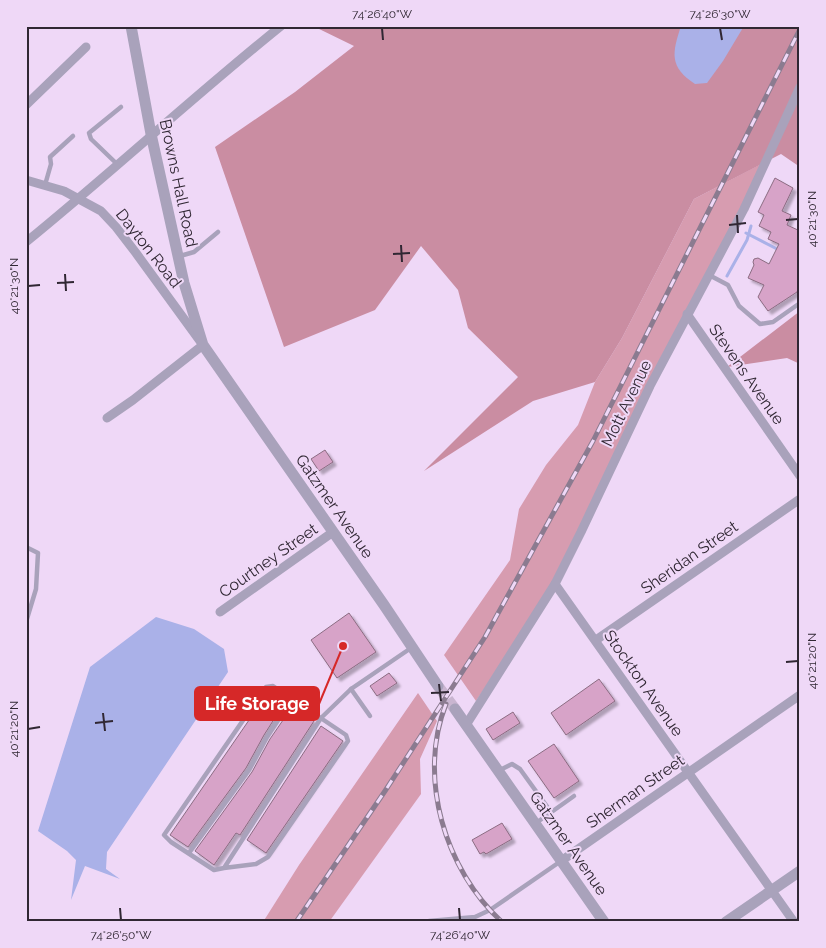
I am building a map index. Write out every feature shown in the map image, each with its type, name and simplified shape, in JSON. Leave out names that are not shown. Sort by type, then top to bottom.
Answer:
[{"type":"street","name":"Browns Hall Road","points":[[131,26],[184,283],[203,346]]},
{"type":"street","points":[[26,242],[281,26]]},
{"type":"street","points":[[26,106],[86,47]]},
{"type":"street","name":"Mott Avenue","points":[[466,725],[555,584],[650,386],[744,209],[800,87]]},
{"type":"street","name":"Dayton Road","points":[[26,180],[64,191],[101,211],[116,227],[203,346]]},
{"type":"street","name":"Stevens Avenue","points":[[687,314],[800,476]]},
{"type":"street","points":[[107,418],[203,346]]},
{"type":"street","name":"Gatzmer Avenue","points":[[203,346],[438,686]]},
{"type":"street","name":"Sheridan Street","points":[[596,640],[800,499]]},
{"type":"street","name":"Courtney Street","points":[[220,612],[333,532]]},
{"type":"street","name":"Stockton Avenue","points":[[555,584],[794,922]]},
{"type":"street","name":"Sherman Street","points":[[561,861],[800,695]]},
{"type":"street","name":"Gatzmer Avenue","points":[[455,709],[604,922]]},
{"type":"street","points":[[726,922],[800,871]]},
{"type":"lane","points":[[118,164],[91,139],[89,133],[121,107]]},
{"type":"lane","points":[[45,185],[50,157],[73,136]]},
{"type":"lane","points":[[179,256],[194,252],[218,232]]},
{"type":"lane","points":[[709,275],[728,285],[739,306],[760,324],[773,322],[800,303]]},
{"type":"lane","points":[[26,547],[38,553],[36,589],[26,622]]},
{"type":"lane","points":[[224,868],[321,718],[351,689],[412,647]]},
{"type":"lane","points":[[273,686],[292,699],[346,735],[348,741],[268,857],[256,864],[214,870],[171,842],[164,835],[266,687],[273,686]]},
{"type":"lane","points":[[351,689],[370,716]]},
{"type":"lane","points":[[189,852],[249,770],[267,737],[292,699]]},
{"type":"lane","points":[[498,770],[512,764],[520,769],[551,812]]},
{"type":"lane","points":[[536,823],[574,796]]},
{"type":"lane","name":"Sherman Street","points":[[429,920],[475,917],[490,910],[561,861]]},
{"type":"shaded area","points":[[313,26],[800,26],[800,167],[781,154],[694,199],[622,338],[595,382],[533,401],[424,471],[518,377],[468,328],[458,290],[421,246],[375,310],[284,347],[215,147],[295,92],[354,46]]},
{"type":"shaded area","points":[[765,162],[553,585],[476,701],[444,655],[510,560],[519,509],[546,465],[578,425],[595,382],[622,338],[694,199]]},
{"type":"shaded area","points":[[800,311],[800,364],[787,358],[727,367]]},
{"type":"shaded area","points":[[418,693],[437,721],[420,759],[421,794],[329,922],[263,922],[299,865]]},
{"type":"water","points":[[681,26],[744,26],[707,83],[695,84],[681,72],[675,59],[676,44]]},
{"type":"water","points":[[156,617],[194,629],[224,649],[228,672],[107,852],[106,869],[120,879],[85,866],[71,900],[76,860],[67,851],[38,831],[90,667]]},
{"type":"building","points":[[775,178],[793,188],[782,211],[791,215],[787,225],[800,231],[800,286],[797,292],[768,311],[758,297],[764,285],[748,278],[754,265],[754,259],[758,258],[769,264],[779,244],[768,239],[771,232],[759,226],[764,215],[758,212]]},
{"type":"building","points":[[325,450],[333,462],[319,471],[311,459]]},
{"type":"building","points":[[349,613],[376,652],[337,678],[311,640]]},
{"type":"building","points":[[389,673],[397,683],[377,696],[370,686]]},
{"type":"building","points":[[599,679],[615,701],[566,735],[551,713]]},
{"type":"building","points":[[269,691],[285,702],[246,768],[188,847],[170,835]]},
{"type":"building","points":[[292,707],[314,721],[240,835],[236,833],[214,865],[195,851],[252,772],[270,739]]},
{"type":"building","points":[[513,712],[520,723],[493,740],[486,729]]},
{"type":"building","points":[[321,726],[343,741],[266,853],[247,840]]},
{"type":"building","points":[[554,744],[579,781],[554,798],[528,761]]},
{"type":"building","points":[[502,823],[512,839],[486,854],[484,852],[480,854],[472,840]]},
{"type":"waterway","points":[[727,276],[747,240],[751,226]]},
{"type":"waterway","points":[[746,233],[779,250]]},
{"type":"tunnel","points":[[438,686],[455,709]]},
{"type":"railway","points":[[296,922],[385,791],[485,637],[593,441],[800,29]]},
{"type":"railway","points":[[446,704],[438,732],[434,762],[436,791],[442,821],[452,849],[465,876],[482,901],[502,922]]},
{"type":"place","name":"Life Storage","points":[[343,646]]}]
